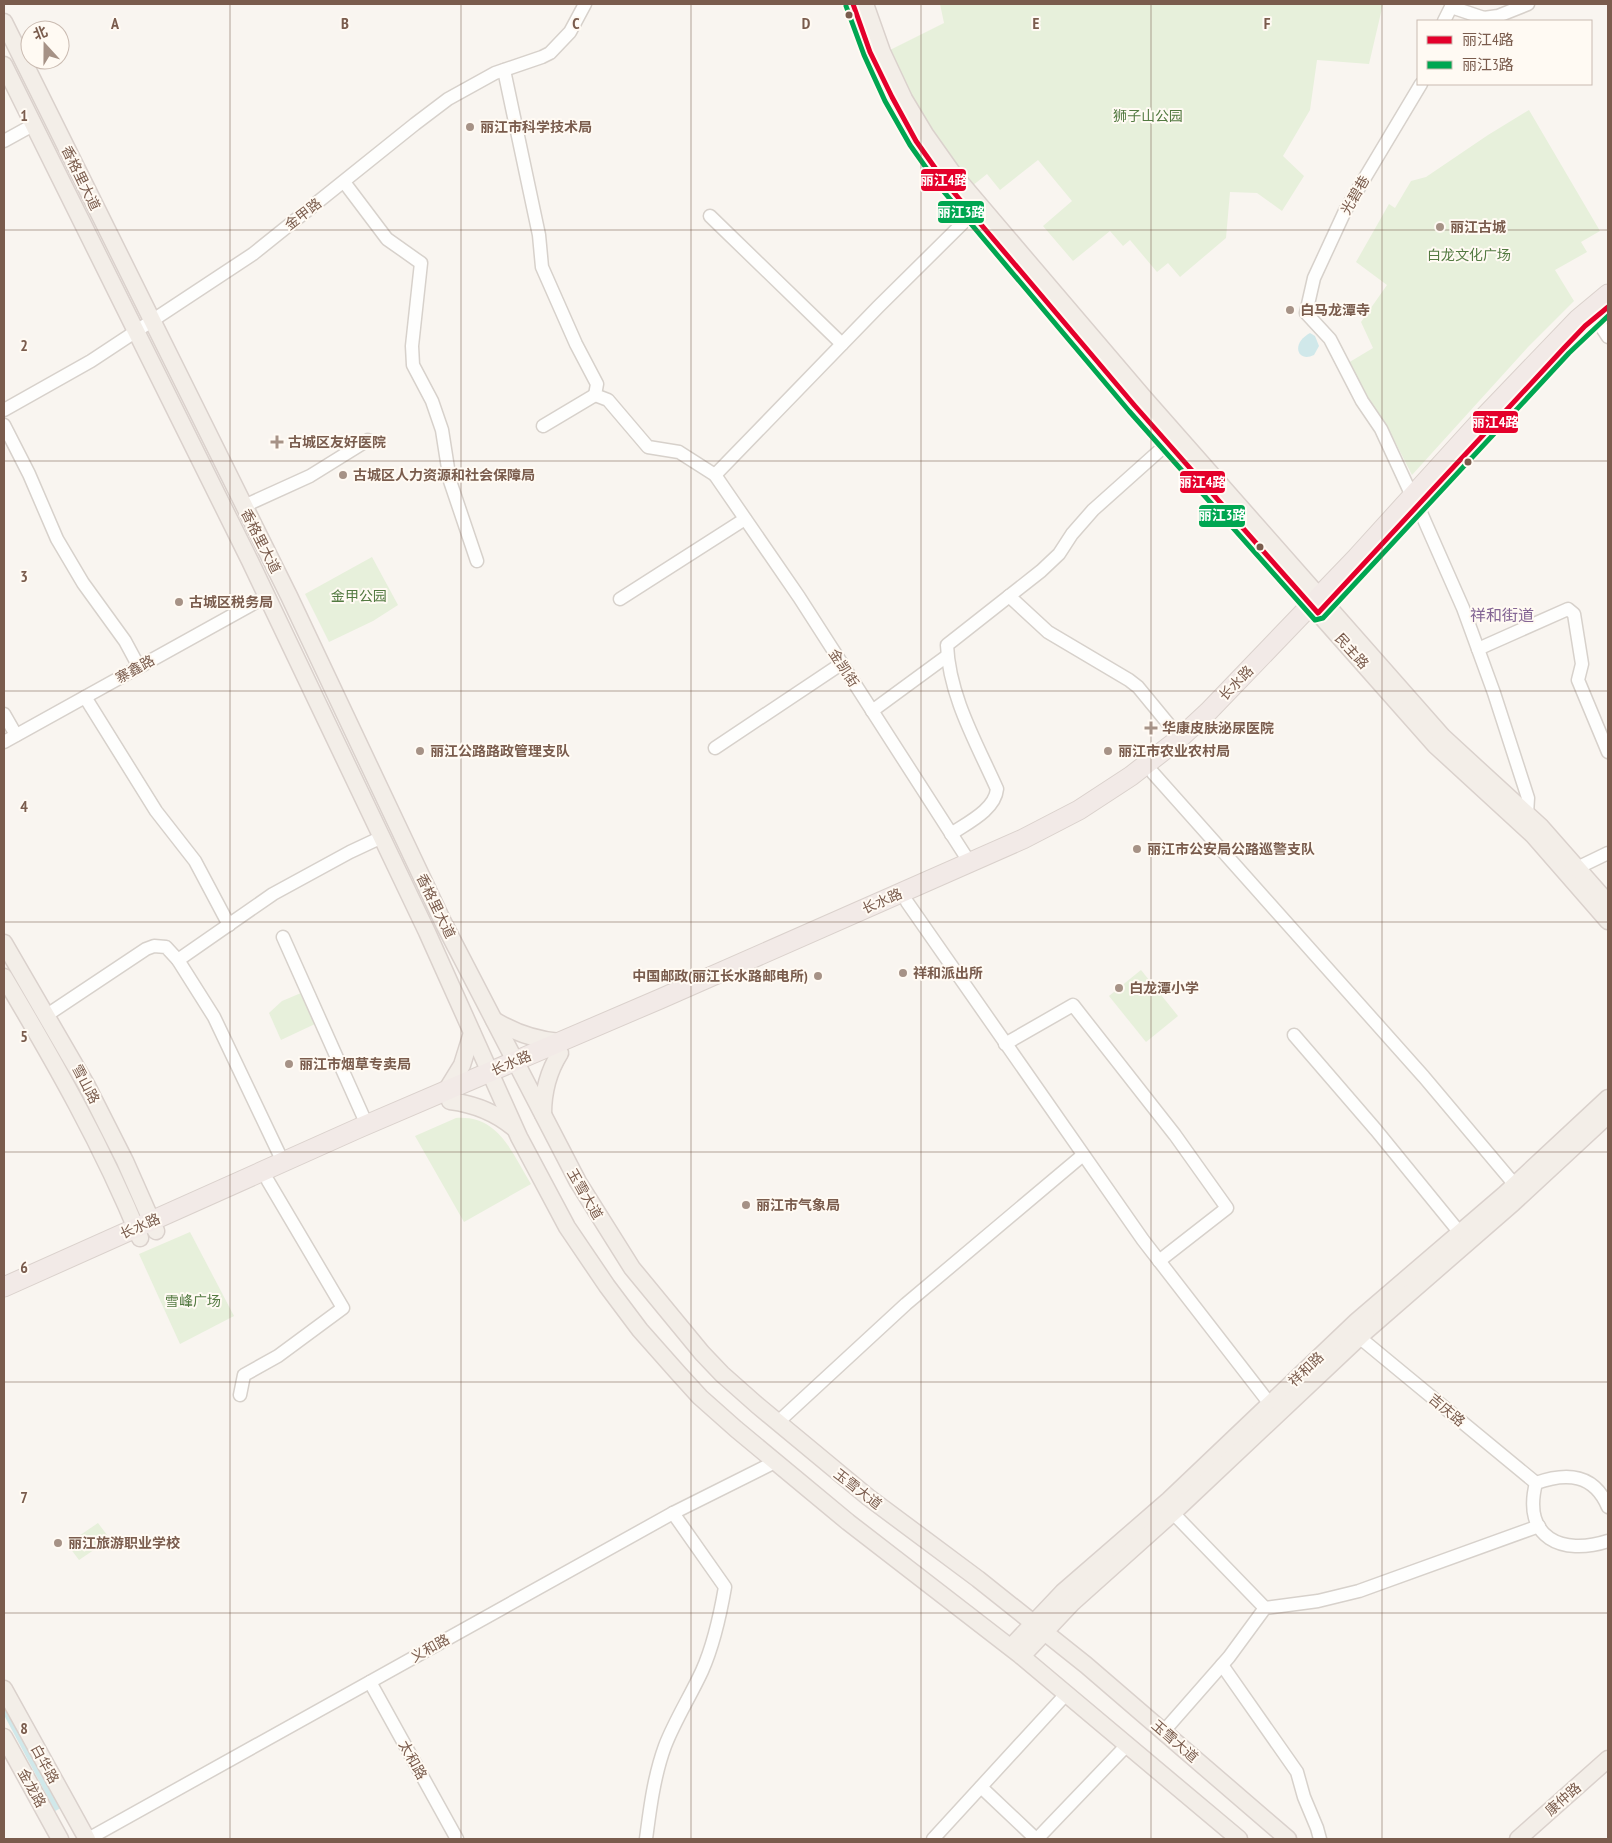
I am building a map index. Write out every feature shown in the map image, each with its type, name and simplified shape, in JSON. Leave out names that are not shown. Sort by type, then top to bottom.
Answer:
[{"type":"highway","name":"长水路","points":[[4,1287],[268,1181],[448,1096],[907,902],[1056,835],[1111,803],[1154,773],[1216,720],[1318,605],[1415,501],[1493,423],[1598,311],[1608,294]]},
{"type":"highway","name":"长水路","points":[[560,1048],[1023,839],[1079,810],[1131,776],[1180,738],[1318,605]]},
{"type":"highway","name":"长水路","points":[[4,1298],[283,1162],[367,1125],[448,1096]]},
{"type":"main road","name":"民主路","points":[[853,4],[871,56],[898,110],[927,158],[972,214],[1168,443],[1443,737],[1541,827],[1608,904]]},
{"type":"main road","name":"民主路","points":[[865,4],[882,52],[900,91],[925,134],[950,169],[1435,745],[1533,835],[1608,921]]},
{"type":"main road","name":"香格里大道","points":[[4,22],[289,596],[444,924],[517,1066]]},
{"type":"main road","name":"香格里大道","points":[[4,65],[267,596],[382,837],[492,1077]]},
{"type":"main road","name":"雪山路","points":[[4,943],[47,1015],[107,1123],[146,1230]]},
{"type":"main road","name":"雪山路","points":[[4,977],[72,1094],[110,1168],[146,1230]]},
{"type":"main road","points":[[494,1020],[516,1032],[560,1048],[544,1092],[543,1116]]},
{"type":"main road","points":[[472,1033],[462,1065],[448,1096],[500,1117],[515,1129]]},
{"type":"main road","name":"玉雪大道","points":[[517,1066],[594,1210],[627,1260],[682,1331],[722,1374],[777,1423],[868,1497],[1038,1627],[1164,1731],[1288,1839]]},
{"type":"main road","points":[[492,1077],[534,1167],[568,1227],[601,1278],[658,1351],[700,1397],[848,1522],[1067,1693],[1238,1839]]},
{"type":"main road","name":"祥和路","points":[[1016,1652],[1038,1627],[1063,1592],[1169,1500],[1357,1321],[1515,1185],[1608,1098]]},
{"type":"main road","name":"祥和路","points":[[1038,1627],[1082,1593],[1173,1513],[1359,1337],[1514,1204],[1608,1115]]},
{"type":"main road","name":"白华路","points":[[4,1689],[87,1839]]},
{"type":"main road","name":"金龙路","points":[[4,1737],[60,1839]]},
{"type":"main road","name":"康仲路","points":[[1518,1839],[1608,1759]]},
{"type":"main road","name":"康仲路","points":[[1534,1839],[1608,1773]]},
{"type":"street","name":"金甲路","points":[[4,410],[67,375],[152,322],[253,254],[431,111],[472,84],[504,70],[542,57],[558,47],[570,32],[585,4]]},
{"type":"street","points":[[1444,20],[1451,7],[1484,18],[1498,16],[1528,4]]},
{"type":"street","points":[[504,70],[539,235],[542,267],[576,344],[597,384],[595,395],[543,426]]},
{"type":"street","name":"光碧巷","points":[[1415,501],[1381,429],[1362,401],[1330,339],[1306,313],[1314,278],[1344,211],[1420,85]]},
{"type":"street","points":[[4,141],[33,125]]},
{"type":"street","points":[[344,182],[387,239],[421,263],[412,346],[413,365],[432,401],[442,430],[450,481],[477,560]]},
{"type":"street","points":[[595,395],[608,400],[648,447],[679,452],[715,476],[842,344],[972,214]]},
{"type":"street","points":[[710,216],[842,344]]},
{"type":"street","points":[[1598,311],[1608,337]]},
{"type":"street","points":[[4,424],[29,474],[57,539],[83,582],[125,641],[138,667]]},
{"type":"street","points":[[244,506],[310,476],[368,440]]},
{"type":"street","points":[[951,834],[989,806],[995,799],[997,790],[958,700],[946,645],[1050,563],[1093,510],[1168,443]]},
{"type":"street","name":"金凯街","points":[[715,476],[872,711],[970,863]]},
{"type":"street","points":[[1415,501],[1463,608],[1494,693],[1528,798],[1527,814]]},
{"type":"street","points":[[620,599],[745,519]]},
{"type":"street","name":"寨鑫路","points":[[4,742],[267,596]]},
{"type":"street","points":[[1008,596],[1048,632],[1138,687],[1180,738]]},
{"type":"street","points":[[1478,649],[1568,609],[1574,614],[1582,664],[1578,680],[1608,752]]},
{"type":"street","points":[[872,711],[947,656]]},
{"type":"street","points":[[715,748],[841,664]]},
{"type":"street","points":[[85,697],[156,811],[195,861],[229,925]]},
{"type":"street","points":[[4,714],[16,735]]},
{"type":"street","points":[[1154,773],[1424,1077],[1515,1185]]},
{"type":"street","points":[[178,960],[274,894],[350,852],[382,837]]},
{"type":"street","points":[[1578,868],[1608,853]]},
{"type":"street","points":[[907,902],[1159,1261],[1270,1404]]},
{"type":"street","points":[[282,937],[367,1125]]},
{"type":"street","points":[[47,1015],[150,947],[158,945],[166,947],[178,960],[223,1034],[283,1162]]},
{"type":"street","points":[[1005,1044],[1074,1004],[1181,1142],[1227,1208],[1159,1261]]},
{"type":"street","points":[[1294,1035],[1376,1130],[1460,1233]]},
{"type":"street","points":[[777,1423],[906,1304],[1083,1155]]},
{"type":"street","points":[[240,1395],[244,1375],[278,1356],[342,1308],[268,1181]]},
{"type":"street","name":"吉庆路","points":[[1359,1337],[1536,1484]]},
{"type":"street","name":"义和路","points":[[87,1839],[673,1513],[775,1462]]},
{"type":"street","points":[[1608,1507],[1594,1484],[1575,1478],[1555,1478],[1536,1484],[1532,1503],[1535,1518],[1550,1540],[1564,1545],[1588,1546],[1608,1541]]},
{"type":"street","points":[[646,1839],[651,1800],[660,1762],[671,1732],[695,1686],[710,1651],[716,1632],[724,1587],[673,1513]]},
{"type":"street","points":[[1173,1513],[1265,1608]]},
{"type":"street","points":[[1164,1731],[1222,1666],[1265,1608],[1318,1601],[1359,1591],[1539,1526]]},
{"type":"street","points":[[1222,1666],[1297,1772],[1320,1839]]},
{"type":"street","name":"太和路","points":[[370,1682],[456,1839]]},
{"type":"street","points":[[933,1839],[1067,1693]]},
{"type":"street","points":[[981,1787],[1036,1839],[1128,1744]]},
{"type":"green space","name":"狮子山公园","points":[[940,4],[1383,4],[1369,64],[1317,60],[1310,110],[1283,156],[1304,176],[1282,211],[1257,193],[1230,192],[1226,238],[1180,277],[1168,263],[1157,272],[1130,240],[1123,246],[1110,231],[1073,261],[1043,226],[1072,201],[1038,160],[1000,190],[987,174],[972,186],[926,127],[888,51],[944,23]]},
{"type":"green space","name":"白龙文化广场","points":[[1529,110],[1600,231],[1581,242],[1587,252],[1555,270],[1574,301],[1528,347],[1412,475],[1388,428],[1360,390],[1348,363],[1373,348],[1361,322],[1387,285],[1356,262],[1389,204],[1395,208],[1411,181],[1426,177]]},
{"type":"green space","name":"金甲公园","points":[[372,557],[398,605],[373,621],[329,642],[305,594]]},
{"type":"green space","points":[[1141,970],[1178,1016],[1146,1042],[1109,996]]},
{"type":"green space","points":[[301,993],[315,1024],[281,1040],[269,1013],[282,1001]]},
{"type":"green space","points":[[456,1118],[471,1119],[494,1129],[510,1149],[531,1184],[464,1222],[415,1136]]},
{"type":"green space","name":"雪峰广场","points":[[190,1232],[234,1316],[180,1344],[139,1254]]},
{"type":"green space","points":[[98,1523],[110,1539],[79,1560],[67,1544]]},
{"type":"water","points":[[1310,333],[1315,336],[1319,346],[1314,355],[1308,357],[1300,354],[1298,347],[1304,337]]},
{"type":"water","points":[[4,1702],[61,1808],[55,1811],[4,1715]]},
{"type":"transit line","name":"丽江4路","points":[[853,4],[870,52],[892,97],[916,141],[945,182],[1135,406],[1318,613],[1564,348],[1585,326],[1608,307]]},
{"type":"transit line","name":"丽江3路","points":[[846,6],[864,55],[885,101],[910,145],[939,186],[1129,411],[1315,620],[1323,618],[1569,353],[1608,316]]},
{"type":"place","name":"丽江市科学技术局","points":[[470,127]]},
{"type":"place","name":"丽江古城","points":[[1440,227]]},
{"type":"place","name":"白马龙潭寺","points":[[1290,310]]},
{"type":"place","name":"古城区友好医院","points":[[277,442]]},
{"type":"place","name":"古城区人力资源和社会保障局","points":[[343,475]]},
{"type":"place","name":"古城区税务局","points":[[179,602]]},
{"type":"place","name":"华康皮肤泌尿医院","points":[[1151,728]]},
{"type":"place","name":"丽江公路路政管理支队","points":[[420,751]]},
{"type":"place","name":"丽江市农业农村局","points":[[1108,751]]},
{"type":"place","name":"丽江市公安局公路巡警支队","points":[[1137,849]]},
{"type":"place","name":"祥和派出所","points":[[903,973]]},
{"type":"place","name":"中国邮政(丽江长水路邮电所)","points":[[818,976]]},
{"type":"place","name":"白龙潭小学","points":[[1119,988]]},
{"type":"place","name":"丽江市烟草专卖局","points":[[289,1064]]},
{"type":"place","name":"丽江市气象局","points":[[746,1205]]},
{"type":"place","name":"丽江旅游职业学校","points":[[58,1543]]},
{"type":"district","name":"祥和街道","points":[[1502,615]]}]
